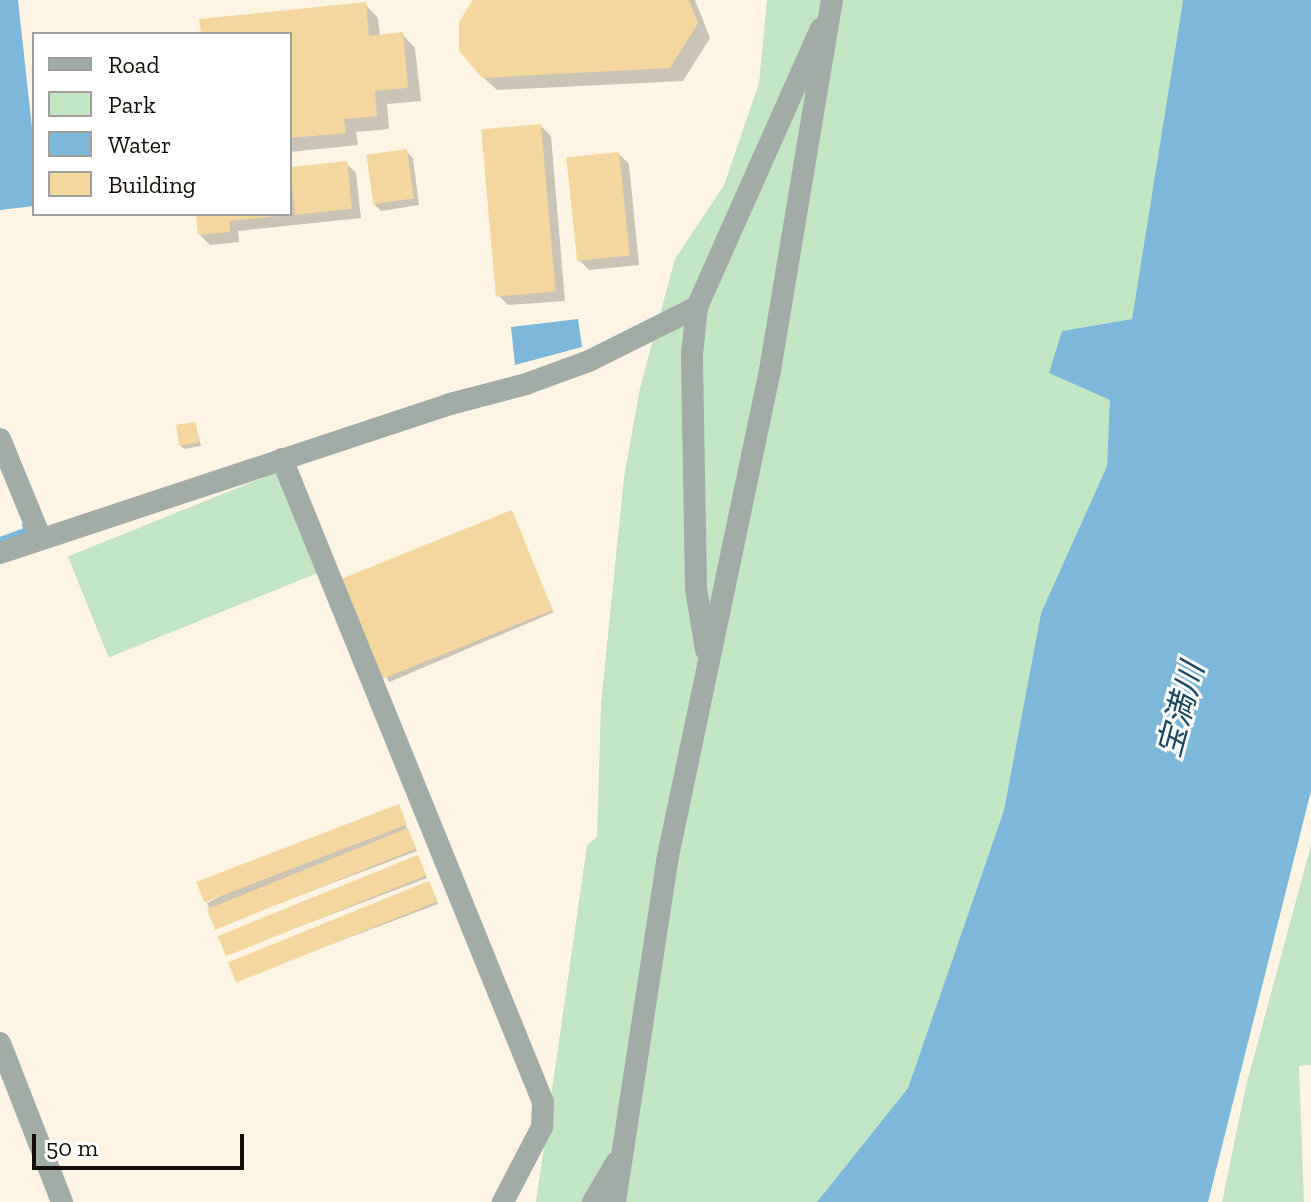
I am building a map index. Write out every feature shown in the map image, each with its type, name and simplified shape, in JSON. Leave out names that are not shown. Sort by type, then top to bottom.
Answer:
[{"type":"street","points":[[708,659],[696,589],[692,354],[697,307],[832,3]]},
{"type":"street","points":[[615,1202],[619,1159],[667,861],[708,659],[726,592],[770,370],[832,3]]},
{"type":"street","points":[[0,553],[282,459],[539,379],[589,361],[697,307]]},
{"type":"street","points":[[0,439],[41,539]]},
{"type":"street","points":[[282,459],[543,1102],[542,1127],[503,1202]]},
{"type":"street","points":[[0,1043],[62,1202]]},
{"type":"street","points":[[593,1202],[619,1159]]},
{"type":"green space","points":[[767,0],[1183,0],[1132,319],[1062,331],[1050,373],[1111,400],[1107,466],[1041,613],[1004,810],[908,1088],[817,1202],[536,1202],[587,845],[597,837],[601,704],[624,477],[640,388],[675,259],[724,185],[759,83]]},
{"type":"green space","points":[[282,470],[323,571],[109,658],[68,557]]},
{"type":"green space","points":[[1311,845],[1311,1065],[1299,1066],[1304,1202],[1222,1202],[1246,1086]]},
{"type":"water","points":[[0,0],[18,0],[32,128],[32,206],[0,210]]},
{"type":"water","name":"宝満川","points":[[1183,0],[1311,0],[1311,791],[1208,1202],[817,1202],[908,1088],[1004,810],[1041,613],[1107,466],[1110,400],[1049,373],[1062,331],[1132,319]]},
{"type":"water","points":[[578,319],[582,347],[515,365],[511,327]]},
{"type":"building","points":[[473,0],[689,0],[698,23],[670,68],[482,78],[459,51],[459,22]]},
{"type":"building","points":[[366,2],[369,36],[403,32],[408,88],[375,91],[377,116],[344,119],[346,133],[292,138],[292,32],[201,32],[199,19]]},
{"type":"building","points":[[541,124],[556,291],[496,297],[481,129]]},
{"type":"building","points":[[407,149],[414,199],[373,204],[366,155]]},
{"type":"building","points":[[619,152],[630,255],[577,261],[566,158]]},
{"type":"building","points":[[347,161],[352,209],[295,215],[292,167]]},
{"type":"building","points":[[196,216],[279,216],[229,221],[230,232],[198,235]]},
{"type":"building","points":[[196,422],[199,443],[179,446],[176,425]]},
{"type":"building","points":[[512,510],[552,610],[383,679],[342,579]]},
{"type":"building","points":[[399,804],[407,825],[204,902],[196,882]]},
{"type":"building","points":[[408,828],[416,848],[215,930],[207,909]]},
{"type":"building","points":[[418,855],[426,875],[226,956],[218,936]]},
{"type":"building","points":[[429,881],[437,901],[236,983],[228,962]]},
{"type":"waterway","points":[[0,541],[28,531],[26,525]]}]
